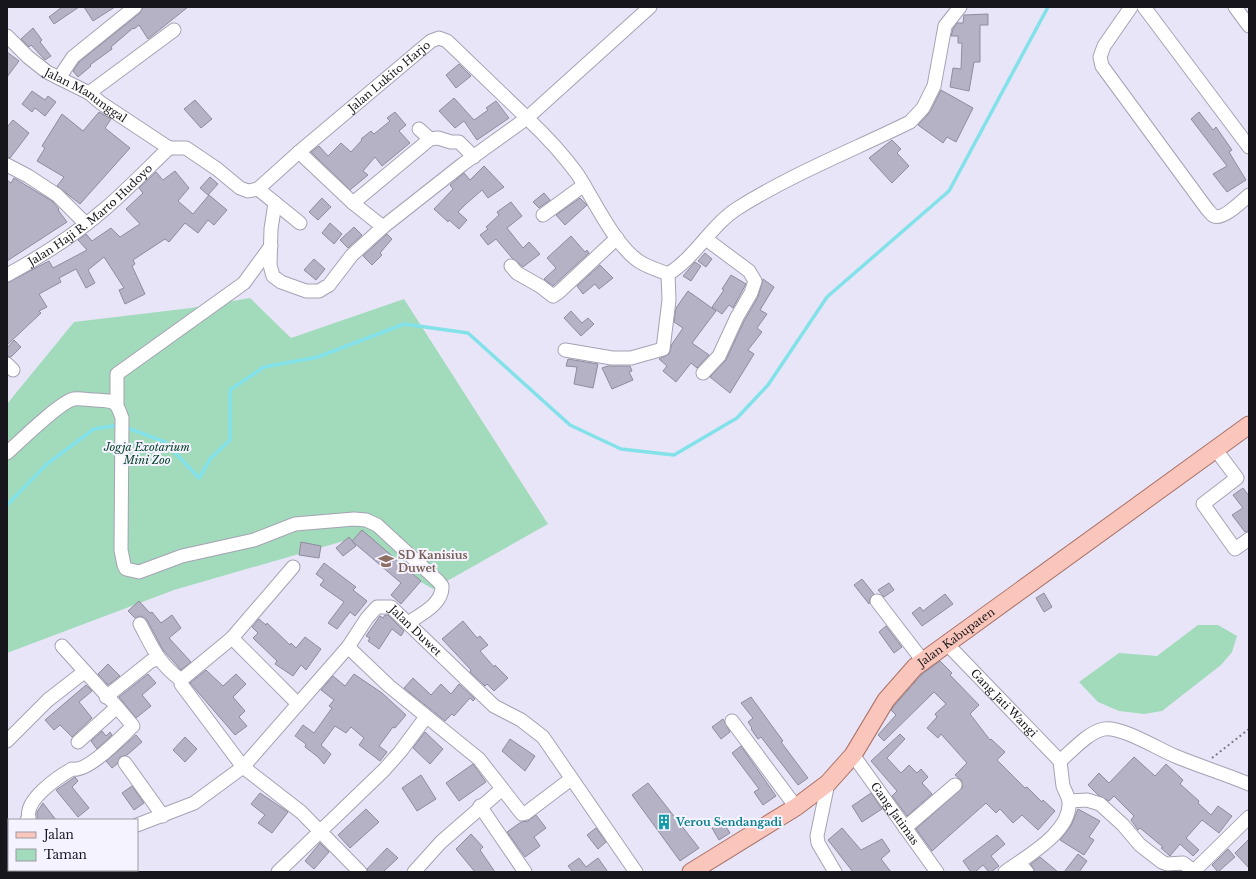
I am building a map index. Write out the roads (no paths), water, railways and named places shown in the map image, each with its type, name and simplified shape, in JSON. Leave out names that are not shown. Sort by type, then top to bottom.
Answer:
[{"type":"main road","name":"Jalan Kabupaten","points":[[691,872],[796,807],[828,783],[853,755],[886,700],[915,667],[1249,426]]},
{"type":"street","points":[[59,78],[73,57],[136,7]]},
{"type":"street","points":[[275,203],[270,265],[275,279],[306,291],[319,291],[329,285],[352,255],[383,227],[527,118],[650,7]]},
{"type":"street","points":[[668,274],[680,267],[737,208],[799,174],[910,122],[923,108],[934,86],[946,26],[960,7]]},
{"type":"street","points":[[1131,7],[1104,46],[1100,57],[1102,66],[1207,209],[1214,216],[1219,217],[1227,213],[1249,195]]},
{"type":"street","points":[[1144,7],[1249,147]]},
{"type":"street","points":[[1235,7],[1249,26]]},
{"type":"street","points":[[89,93],[174,30]]},
{"type":"street","name":"Jalan Lukito Harjo","points":[[258,189],[299,152],[431,41],[439,38],[447,41],[527,118]]},
{"type":"street","name":"Jalan Manunggal","points":[[8,40],[47,72],[89,93],[101,103],[169,148]]},
{"type":"street","points":[[527,118],[555,145],[584,185],[617,238],[631,255],[639,262],[668,274]]},
{"type":"street","points":[[419,129],[430,139]]},
{"type":"street","points":[[353,203],[430,139],[438,138],[450,142],[460,142],[474,157]]},
{"type":"street","points":[[169,148],[186,148],[217,169],[240,188],[248,191],[258,189],[300,223]]},
{"type":"street","name":"Jalan Haji R. Marto Hudoyo","points":[[7,275],[41,257],[86,224],[112,202],[169,148]]},
{"type":"street","points":[[299,152],[353,203],[383,227]]},
{"type":"street","points":[[7,165],[28,176],[57,195],[86,224]]},
{"type":"street","points":[[543,214],[584,185]]},
{"type":"street","points":[[511,266],[517,273],[540,286],[552,296],[559,292],[617,238]]},
{"type":"street","points":[[703,373],[720,356],[735,320],[751,293],[755,282],[749,271],[706,239]]},
{"type":"street","points":[[271,246],[244,283],[117,374],[118,406],[122,418],[120,438],[121,550],[124,565],[126,569],[138,572],[182,556],[254,540],[295,524],[354,519],[366,520],[377,525],[438,580],[442,586],[440,597],[436,602],[408,623]]},
{"type":"street","points":[[565,350],[612,358],[625,358],[648,354],[663,349],[669,300],[668,274]]},
{"type":"street","points":[[7,453],[37,425],[68,401],[75,399],[112,401],[118,406]]},
{"type":"street","points":[[1216,450],[1237,478],[1203,504],[1235,549],[1249,539]]},
{"type":"street","points":[[181,680],[232,638],[293,567]]},
{"type":"street","points":[[877,601],[923,661]]},
{"type":"street","name":"Jalan Duwet","points":[[138,825],[194,803],[243,768],[348,647],[367,618],[377,607],[391,607],[494,706],[520,720],[543,737],[636,872]]},
{"type":"street","points":[[140,624],[166,669],[181,680],[181,684],[243,768],[301,812],[360,872]]},
{"type":"street","points":[[232,638],[298,704]]},
{"type":"street","name":"Gang Jati Wangi","points":[[947,644],[1060,761]]},
{"type":"street","points":[[29,819],[29,808],[39,793],[62,774],[72,769],[76,770],[87,766],[133,726],[62,646]]},
{"type":"street","points":[[348,647],[389,686],[473,754],[491,774],[519,812],[524,814],[571,779]]},
{"type":"street","points":[[106,697],[151,661],[159,659]]},
{"type":"street","points":[[7,741],[48,700],[84,672]]},
{"type":"street","points":[[78,742],[117,707]]},
{"type":"street","points":[[278,872],[384,770],[400,752],[426,717]]},
{"type":"street","points":[[732,721],[796,807]]},
{"type":"street","points":[[1005,872],[1023,867],[1064,823],[1069,801],[1064,787],[1060,761],[1096,731],[1106,729],[1114,730],[1143,740],[1175,756],[1249,784]]},
{"type":"street","name":"Gang Jatimas","points":[[853,755],[937,872]]},
{"type":"street","points":[[124,764],[163,816]]},
{"type":"street","points":[[828,783],[817,836],[818,843],[835,872]]},
{"type":"street","points":[[905,828],[955,785]]},
{"type":"street","points":[[414,872],[441,842],[480,806],[502,789]]},
{"type":"street","points":[[1069,801],[1087,800],[1100,804],[1124,825],[1140,845],[1170,868],[1183,863],[1195,872],[1249,817]]},
{"type":"street","points":[[480,806],[525,872]]},
{"type":"waterway","points":[[125,427],[165,442],[199,478],[211,458],[230,440],[230,390],[264,367],[318,357],[404,324],[468,333],[570,425],[621,449],[674,455],[737,418],[768,385],[827,297],[949,191],[1048,7]]},
{"type":"waterway","points":[[7,505],[47,464],[94,429],[119,425]]},
{"type":"place","name":"SD Kanisius Duwet","points":[[386,561]]},
{"type":"place","name":"Verou Sendangadi","points":[[664,822]]},
{"type":"park label","name":"Jogja Exotarium Mini Zoo","points":[[147,453]]}]
